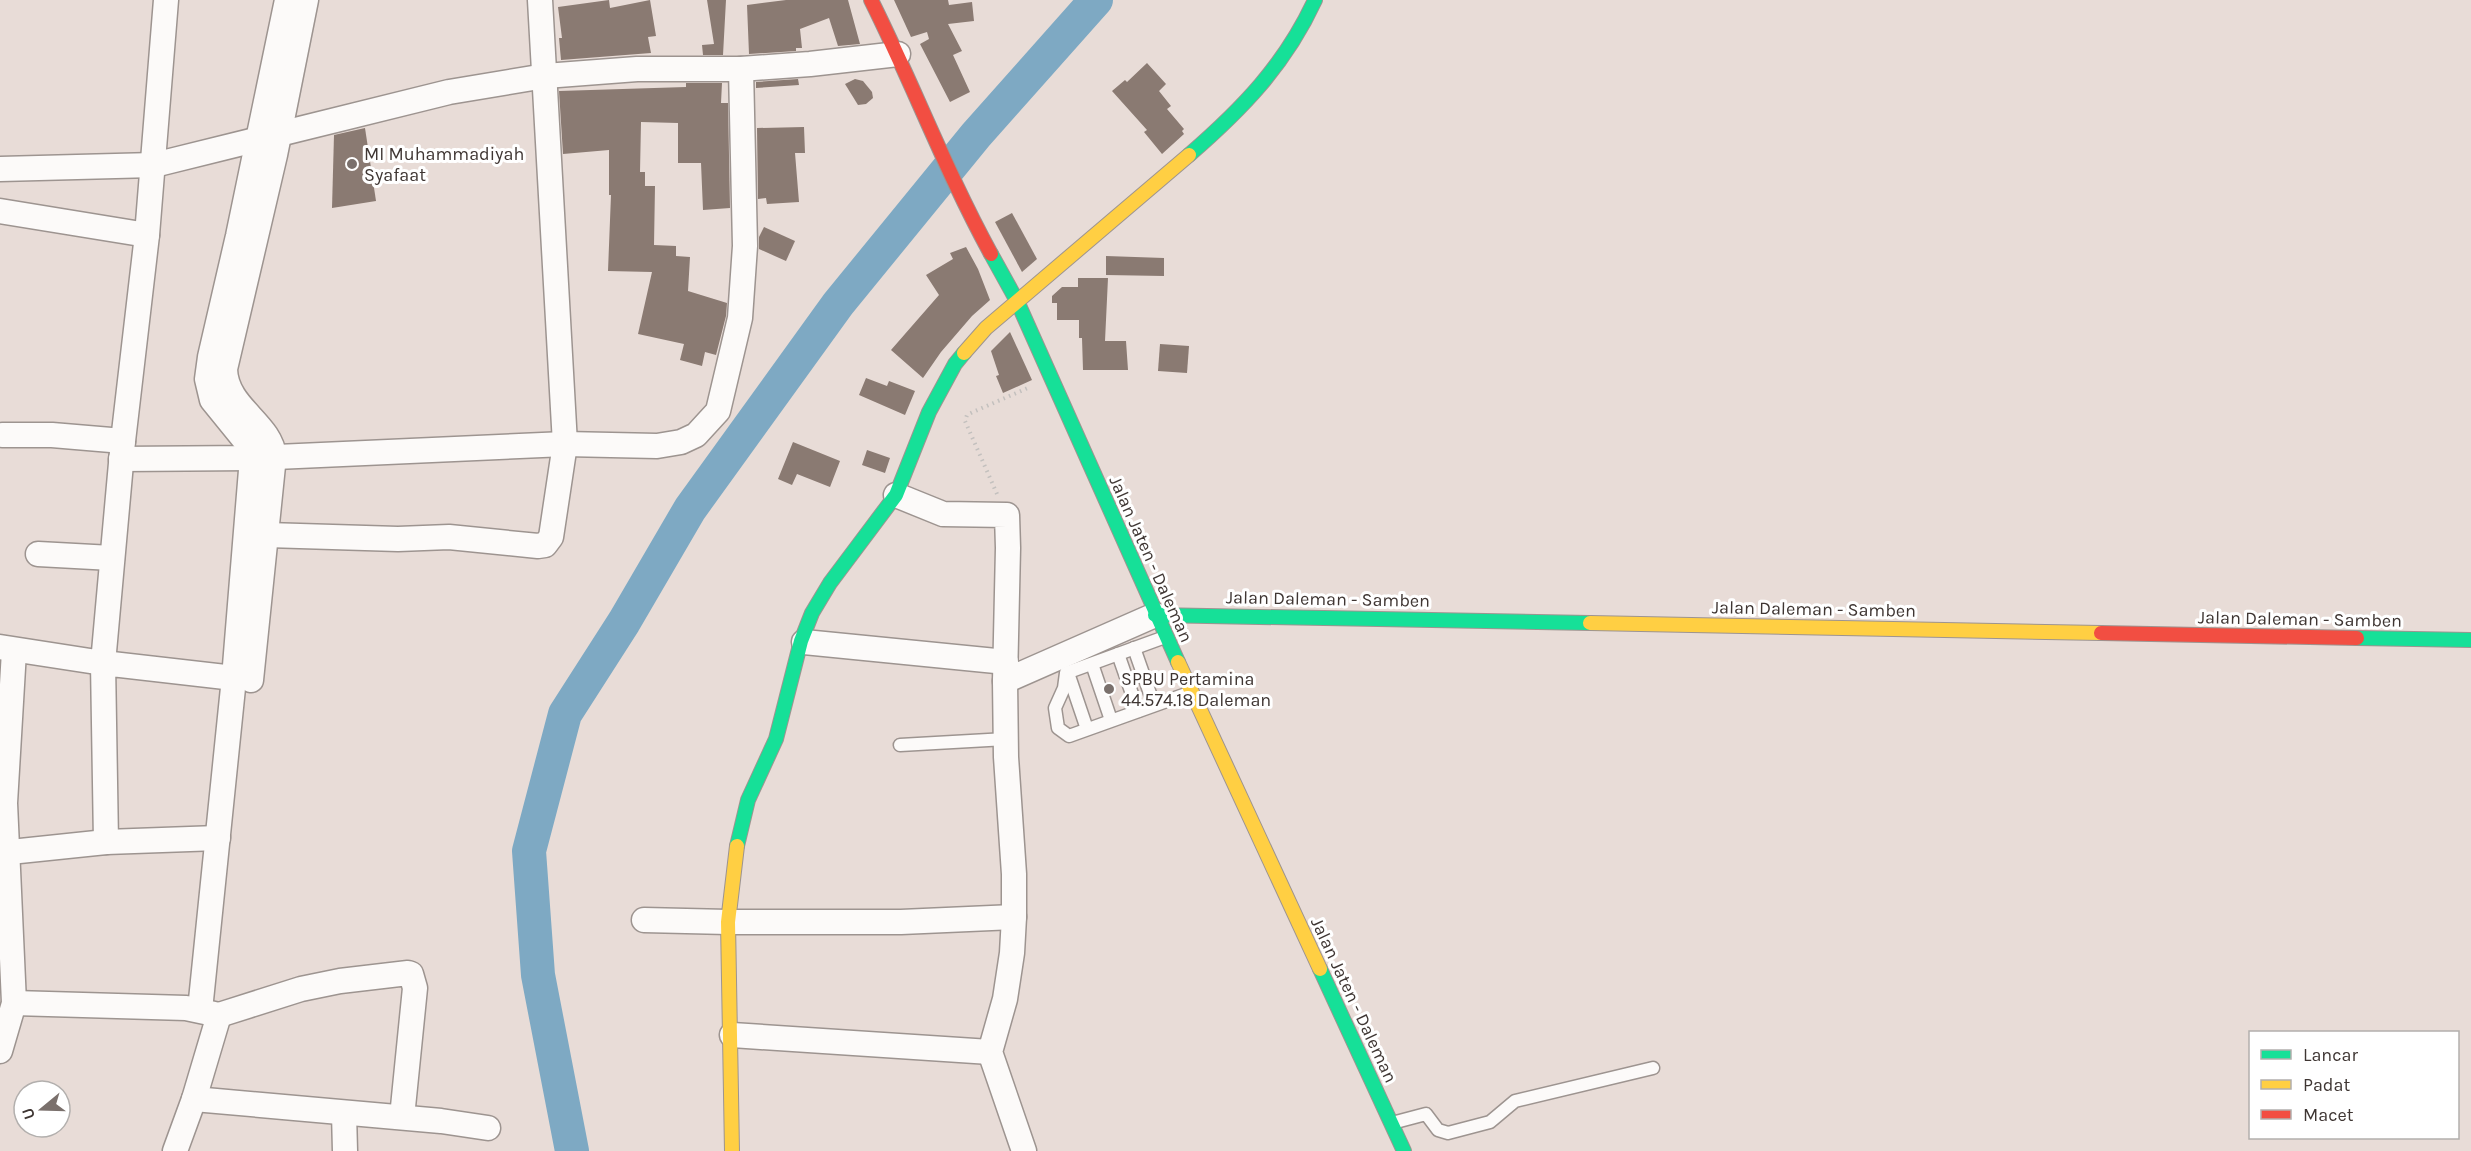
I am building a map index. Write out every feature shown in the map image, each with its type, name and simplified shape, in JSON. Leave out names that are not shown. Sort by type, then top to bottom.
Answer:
[{"type":"main road","name":"Jalan Jaten - Daleman","points":[[871,0],[898,54],[968,212],[1017,301],[1155,615],[1404,1151]]},
{"type":"main road","points":[[732,1151],[738,1036],[733,922],[735,856],[748,800],[776,739],[806,642],[812,613],[830,583],[896,495],[929,412],[955,364],[986,328],[1228,119],[1265,80],[1294,43],[1316,0]]},
{"type":"main road","name":"Jalan Daleman - Samben","points":[[1155,615],[2471,640]]},
{"type":"street","points":[[106,842],[104,663],[122,450],[154,165],[166,0]]},
{"type":"street","points":[[267,138],[287,0]]},
{"type":"street","points":[[263,457],[251,448],[212,400],[207,379],[238,236],[306,0]]},
{"type":"street","points":[[267,535],[398,539],[449,537],[545,545],[552,531],[565,444],[540,0]]},
{"type":"street","points":[[0,169],[154,165],[449,92],[545,76],[637,69],[741,69],[898,54]]},
{"type":"street","points":[[2,435],[52,435],[122,450],[263,457],[565,444],[657,446],[681,442],[696,435],[718,411],[740,318],[745,246],[741,69]]},
{"type":"street","points":[[0,211],[147,235]]},
{"type":"street","points":[[175,1151],[194,1099],[209,1012],[218,838],[267,535],[263,457]]},
{"type":"street","points":[[242,679],[263,457]]},
{"type":"street","points":[[896,495],[943,514],[1007,515],[1006,740],[1014,874],[1014,917],[1012,952],[1005,999],[990,1052],[1024,1151]]},
{"type":"street","points":[[38,554],[112,558]]},
{"type":"street","points":[[806,642],[1005,672],[1155,615]]},
{"type":"street","points":[[0,1051],[14,1003],[4,852],[7,649],[242,679]]},
{"type":"street","points":[[4,852],[106,842],[218,838]]},
{"type":"street","points":[[644,920],[902,922],[1014,917]]},
{"type":"street","points":[[14,1003],[209,1012],[302,989],[385,974],[400,972],[411,974],[415,988],[402,1117]]},
{"type":"street","points":[[738,1036],[990,1052]]},
{"type":"street","points":[[194,1099],[402,1117],[489,1128]]},
{"type":"street","points":[[344,1113],[345,1151]]},
{"type":"lane","points":[[1166,636],[1068,673],[1055,708],[1058,728],[1069,736],[1191,692]]},
{"type":"lane","points":[[1134,648],[1154,705]]},
{"type":"lane","points":[[1118,654],[1138,711]]},
{"type":"lane","points":[[1092,664],[1111,720]]},
{"type":"lane","points":[[1068,673],[1087,729]]},
{"type":"lane","points":[[900,745],[1006,740]]},
{"type":"lane","points":[[1391,1124],[1426,1114],[1438,1130],[1448,1133],[1490,1122],[1515,1101],[1653,1068]]},
{"type":"path","points":[[1007,515],[965,421],[967,415],[973,412],[1052,378]]},
{"type":"building","points":[[609,0],[610,8],[650,0],[656,36],[648,37],[651,53],[561,60],[559,38],[562,38],[558,7]]},
{"type":"building","points":[[707,0],[726,0],[723,55],[703,55],[702,45],[714,44]]},
{"type":"building","points":[[786,0],[848,0],[860,44],[838,46],[829,18],[800,29],[802,48],[796,48],[796,51],[749,54],[747,5]]},
{"type":"building","points":[[894,0],[948,0],[949,5],[972,2],[974,21],[948,24],[962,51],[953,55],[970,92],[950,102],[920,44],[929,39],[927,32],[911,37]]},
{"type":"building","points":[[1147,63],[1166,84],[1159,91],[1171,106],[1167,109],[1184,129],[1182,131],[1184,134],[1162,154],[1144,132],[1147,130],[1112,91],[1125,80],[1127,82]]},
{"type":"building","points":[[798,79],[799,85],[756,88],[756,82]]},
{"type":"building","points":[[855,79],[863,81],[872,92],[873,98],[866,104],[858,105],[845,84]]},
{"type":"building","points":[[686,83],[722,83],[721,103],[728,103],[730,208],[703,210],[701,163],[678,163],[678,123],[641,122],[640,172],[645,172],[645,186],[655,186],[654,245],[676,246],[676,256],[690,257],[688,291],[727,303],[716,355],[705,352],[702,366],[680,360],[684,344],[638,334],[652,272],[608,271],[611,195],[609,195],[609,150],[563,154],[559,91],[686,87]]},
{"type":"building","points":[[804,127],[805,153],[795,153],[799,202],[767,204],[766,198],[758,199],[757,128]]},
{"type":"building","name":"MI Muhammadiyah Syafaat","points":[[365,128],[376,201],[332,208],[334,135]]},
{"type":"building","points":[[1012,213],[1037,259],[1022,272],[995,222]]},
{"type":"building","points":[[764,227],[795,241],[786,261],[759,249],[759,237]]},
{"type":"building","points":[[966,247],[978,269],[990,300],[972,316],[941,352],[923,378],[891,350],[939,295],[926,275],[953,259],[950,253]]},
{"type":"building","points":[[1106,256],[1164,258],[1164,276],[1106,275]]},
{"type":"building","points":[[1078,278],[1108,278],[1105,341],[1126,341],[1128,370],[1083,370],[1079,320],[1057,320],[1057,303],[1052,303],[1052,296],[1062,287],[1078,287]]},
{"type":"building","points":[[1010,332],[1032,380],[1003,393],[996,376],[999,375],[991,351]]},
{"type":"building","points":[[1160,344],[1189,346],[1187,373],[1158,371]]},
{"type":"building","points":[[866,378],[887,386],[889,381],[915,391],[905,415],[859,395]]},
{"type":"building","points":[[793,442],[840,461],[830,487],[797,474],[792,485],[778,479]]},
{"type":"building","points":[[867,450],[890,458],[885,473],[862,465]]},
{"type":"waterway","points":[[572,1151],[538,975],[529,851],[565,714],[624,622],[690,509],[838,304],[976,135],[1096,0]]},
{"type":"traffic: fast","points":[[1189,155],[1227,121],[1261,85],[1290,45],[1315,0]]},
{"type":"traffic: fast","points":[[991,254],[1017,301],[1178,662]]},
{"type":"traffic: fast","points":[[737,846],[748,800],[776,739],[801,641],[812,613],[830,583],[896,495],[929,412],[955,364],[964,353]]},
{"type":"traffic: fast","points":[[1155,615],[1590,623]]},
{"type":"traffic: fast","points":[[2357,638],[2471,640]]},
{"type":"traffic: fast","points":[[1320,969],[1404,1151]]},
{"type":"traffic: slow","points":[[964,353],[986,328],[1189,155]]},
{"type":"traffic: slow","points":[[1590,623],[2101,633]]},
{"type":"traffic: slow","points":[[1178,662],[1320,969]]},
{"type":"traffic: slow","points":[[732,1151],[728,922],[737,846]]},
{"type":"traffic: jam","points":[[871,0],[959,192],[991,254]]},
{"type":"traffic: jam","points":[[2101,633],[2357,638]]},
{"type":"place","name":"MI Muhammadiyah Syafaat","points":[[352,164]]},
{"type":"place","name":"SPBU Pertamina 44.574.18 Daleman","points":[[1109,689]]}]
